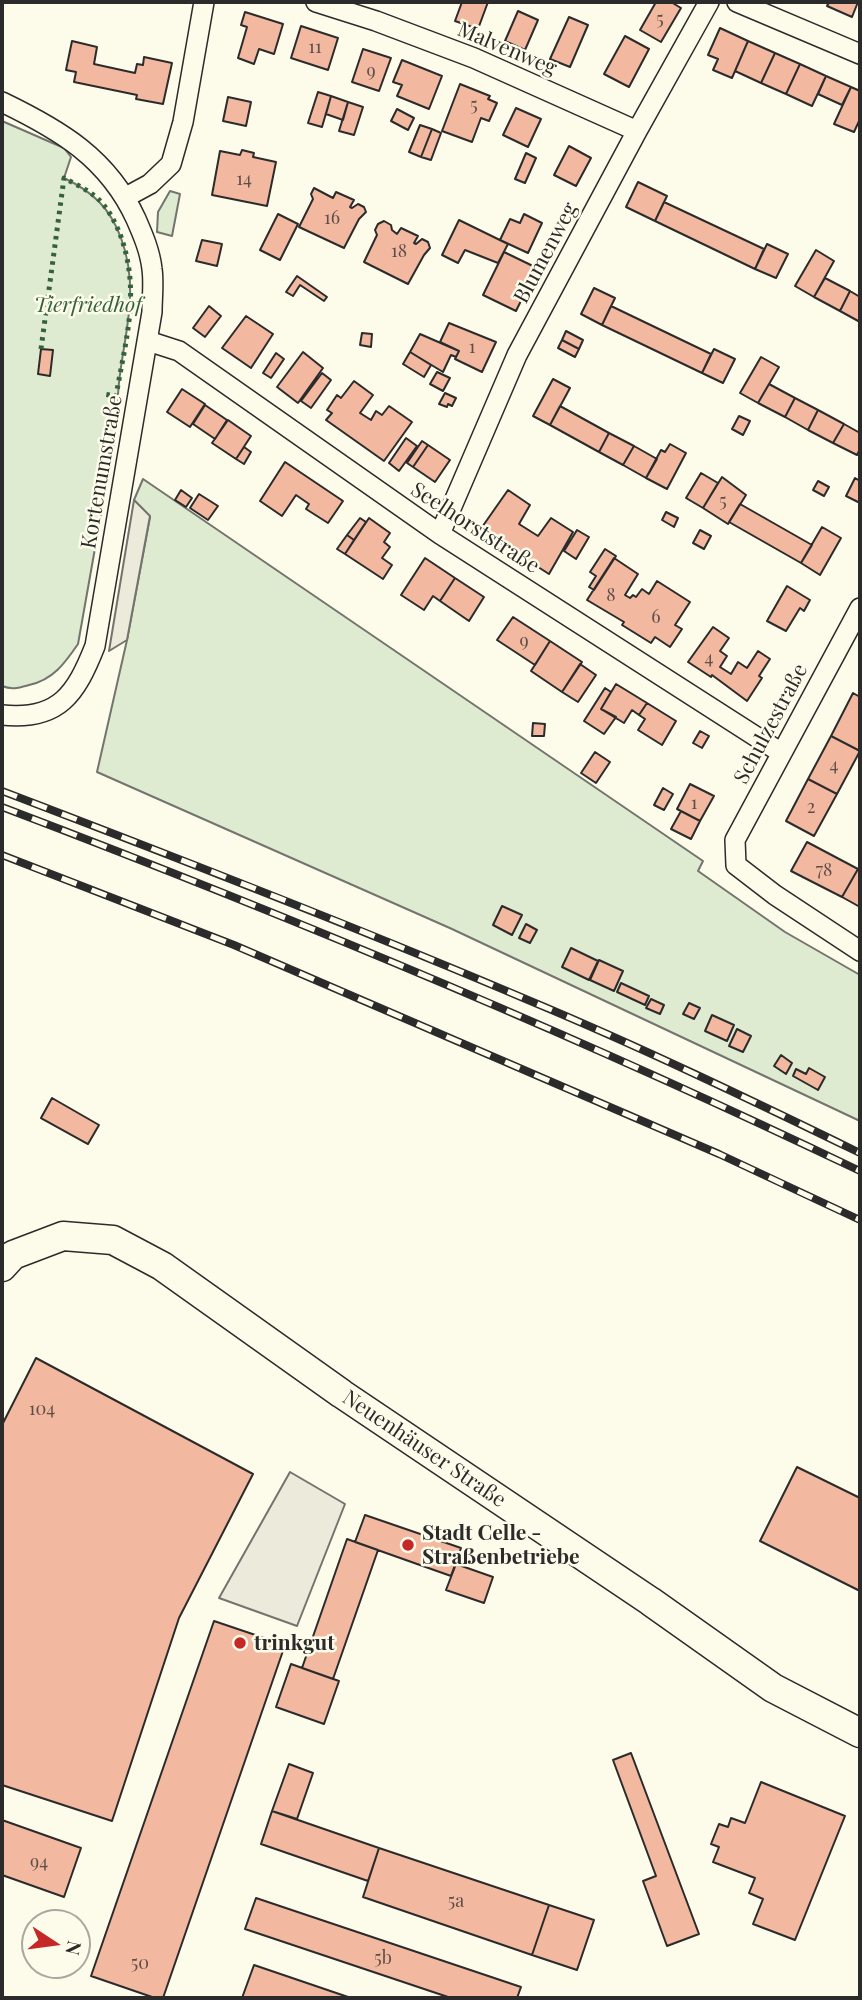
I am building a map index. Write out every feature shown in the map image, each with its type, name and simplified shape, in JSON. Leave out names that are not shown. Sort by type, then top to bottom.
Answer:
[{"type":"street","points":[[126,197],[150,184],[171,164],[183,122],[204,2]]},
{"type":"street","name":"Malvenweg","points":[[316,2],[376,21],[474,58],[637,131]]},
{"type":"street","name":"Blumenweg","points":[[440,534],[517,355],[709,2]]},
{"type":"street","points":[[737,2],[860,54]]},
{"type":"street","name":"Kortenumstraße","points":[[2,102],[48,124],[76,143],[98,163],[126,197],[145,240],[152,269],[152,312],[148,341],[95,646],[82,679],[67,699],[36,714],[10,716]]},
{"type":"street","name":"Seelhorststraße","points":[[148,341],[179,351],[440,534],[780,752]]},
{"type":"street","name":"Schulzestraße","points":[[860,608],[780,752],[735,840],[736,865],[775,895],[860,951]]},
{"type":"street","name":"Neuenhäuser Straße","points":[[5,1255],[63,1236],[113,1240],[162,1266],[342,1394],[650,1601],[773,1688],[860,1733]]},
{"type":"green space","name":"Tierfriedhof","points":[[2,121],[64,148],[71,157],[64,178],[92,195],[117,227],[128,262],[130,285],[130,307],[120,373],[118,419],[78,644],[52,675],[37,683],[12,688],[2,686]]},
{"type":"green space","points":[[170,191],[180,194],[172,236],[157,232],[158,212]]},
{"type":"green space","points":[[143,479],[703,861],[698,871],[785,932],[860,975],[860,1121],[452,929],[97,772],[127,640],[150,517],[134,500]]},
{"type":"shaded area","points":[[134,500],[150,516],[127,640],[109,651]]},
{"type":"shaded area","points":[[290,1472],[345,1504],[297,1626],[219,1598]]},
{"type":"building","points":[[462,2],[488,2],[478,29],[455,21]]},
{"type":"building","points":[[656,2],[671,2],[681,8],[661,42],[640,30]]},
{"type":"building","points":[[829,2],[858,2],[852,17],[827,6]]},
{"type":"building","points":[[518,11],[538,20],[525,50],[505,41]]},
{"type":"building","points":[[245,12],[283,24],[274,54],[259,49],[254,64],[238,58],[247,27],[241,25]]},
{"type":"building","points":[[569,17],[588,25],[570,67],[550,59]]},
{"type":"building","points":[[301,26],[338,38],[328,70],[291,58]]},
{"type":"building","points":[[720,28],[748,41],[732,78],[713,70],[718,59],[708,55]]},
{"type":"building","points":[[625,36],[649,49],[629,87],[604,74]]},
{"type":"building","points":[[72,41],[97,47],[94,64],[135,73],[137,64],[143,65],[144,57],[172,63],[163,104],[136,99],[137,95],[74,82],[76,72],[66,70]]},
{"type":"building","points":[[748,41],[775,53],[761,83],[735,71]]},
{"type":"building","points":[[363,49],[391,58],[379,91],[352,82]]},
{"type":"building","points":[[775,53],[800,64],[786,94],[761,83]]},
{"type":"building","points":[[402,60],[442,76],[429,109],[397,96],[402,85],[393,82]]},
{"type":"building","points":[[800,64],[826,76],[812,106],[786,94]]},
{"type":"building","points":[[826,76],[851,87],[842,105],[818,94]]},
{"type":"building","points":[[460,84],[490,96],[488,99],[497,103],[489,121],[481,118],[472,142],[442,131]]},
{"type":"building","points":[[851,87],[860,91],[860,119],[854,132],[834,124]]},
{"type":"building","points":[[318,92],[331,96],[322,127],[308,123]]},
{"type":"building","points":[[331,96],[348,102],[343,120],[326,114]]},
{"type":"building","points":[[228,97],[251,102],[246,126],[223,121]]},
{"type":"building","points":[[348,102],[363,107],[354,135],[339,131]]},
{"type":"building","points":[[516,108],[541,119],[528,147],[503,135]]},
{"type":"building","points":[[397,109],[414,118],[408,130],[391,121]]},
{"type":"building","points":[[420,125],[432,129],[421,157],[409,152]]},
{"type":"building","points":[[432,129],[441,133],[431,160],[421,157]]},
{"type":"building","points":[[569,146],[591,158],[576,186],[554,175]]},
{"type":"building","points":[[242,150],[254,153],[253,157],[276,162],[267,206],[212,195],[220,151],[240,155]]},
{"type":"building","points":[[526,153],[536,158],[525,183],[515,179]]},
{"type":"building","points":[[638,182],[667,196],[655,221],[626,207]]},
{"type":"building","points":[[314,188],[333,198],[336,192],[354,200],[350,207],[352,208],[358,204],[364,207],[366,212],[359,219],[344,248],[299,227],[313,199],[311,194]]},
{"type":"building","points":[[664,202],[764,249],[755,269],[655,221]]},
{"type":"building","points":[[278,214],[298,224],[280,260],[260,250]]},
{"type":"building","points":[[524,214],[542,223],[528,253],[500,240],[510,219],[520,223]]},
{"type":"building","points":[[459,220],[508,244],[498,263],[465,250],[458,263],[442,255]]},
{"type":"building","points":[[384,221],[391,225],[397,234],[401,228],[418,236],[414,243],[416,244],[422,239],[428,242],[430,248],[408,284],[364,262],[377,235],[375,230],[378,224]]},
{"type":"building","points":[[202,240],[222,244],[217,266],[196,261]]},
{"type":"building","points":[[767,244],[788,254],[776,278],[755,269]]},
{"type":"building","points":[[816,250],[834,261],[814,297],[795,286]]},
{"type":"building","points":[[504,252],[537,268],[516,311],[483,295]]},
{"type":"building","points":[[297,276],[327,297],[324,301],[300,285],[293,296],[286,292]]},
{"type":"building","points":[[825,278],[850,291],[840,311],[814,297]]},
{"type":"building","points":[[594,288],[615,298],[602,325],[581,314]]},
{"type":"building","points":[[850,291],[860,297],[860,322],[840,311]]},
{"type":"building","points":[[209,306],[221,316],[205,337],[193,328]]},
{"type":"building","points":[[611,306],[711,354],[702,373],[602,325]]},
{"type":"building","points":[[246,316],[273,334],[251,368],[222,348]]},
{"type":"building","points":[[449,323],[496,342],[482,372],[455,359],[459,351],[440,342]]},
{"type":"building","points":[[566,331],[583,340],[579,349],[562,340]]},
{"type":"building","points":[[362,333],[372,334],[371,347],[360,345]]},
{"type":"building","points":[[420,334],[459,351],[456,357],[451,355],[443,372],[410,352]]},
{"type":"building","points":[[562,340],[579,349],[575,357],[558,348]]},
{"type":"building","points":[[41,349],[53,350],[50,376],[38,374]]},
{"type":"building","points":[[714,349],[735,359],[723,383],[702,373]]},
{"type":"building","points":[[303,352],[323,368],[298,403],[277,387]]},
{"type":"building","points":[[410,352],[431,365],[424,377],[403,364]]},
{"type":"building","points":[[276,353],[284,359],[271,378],[263,373]]},
{"type":"building","points":[[761,357],[779,367],[758,403],[740,393]]},
{"type":"building","points":[[437,372],[450,378],[443,391],[430,384]]},
{"type":"building","points":[[322,373],[331,380],[311,408],[301,401]]},
{"type":"building","points":[[553,379],[570,388],[550,425],[533,416]]},
{"type":"building","points":[[354,381],[373,395],[360,413],[371,420],[376,411],[382,415],[389,406],[412,422],[384,461],[326,420],[332,413],[327,410],[337,395],[341,398]]},
{"type":"building","points":[[769,384],[795,398],[785,417],[758,403]]},
{"type":"building","points":[[182,389],[205,404],[190,427],[167,412]]},
{"type":"building","points":[[445,393],[456,398],[452,406],[439,404]]},
{"type":"building","points":[[795,398],[818,410],[808,430],[785,417]]},
{"type":"building","points":[[205,405],[227,420],[215,439],[193,424]]},
{"type":"building","points":[[560,406],[609,433],[599,452],[550,425]]},
{"type":"building","points":[[818,410],[844,424],[833,443],[808,430]]},
{"type":"building","points":[[739,416],[750,421],[743,435],[732,429]]},
{"type":"building","points":[[228,420],[251,436],[236,459],[212,443]]},
{"type":"building","points":[[844,424],[860,433],[860,449],[857,455],[833,443]]},
{"type":"building","points":[[609,433],[634,446],[623,465],[599,452]]},
{"type":"building","points":[[406,438],[417,446],[399,471],[389,463]]},
{"type":"building","points":[[422,441],[428,445],[413,467],[407,463]]},
{"type":"building","points":[[670,444],[686,453],[667,489],[646,478],[661,450],[665,452]]},
{"type":"building","points":[[428,445],[450,460],[435,482],[413,467]]},
{"type":"building","points":[[634,446],[657,459],[646,478],[623,465]]},
{"type":"building","points":[[244,447],[251,452],[244,464],[236,459]]},
{"type":"building","points":[[285,462],[343,501],[328,523],[306,509],[309,504],[296,495],[282,516],[260,501]]},
{"type":"building","points":[[701,473],[718,483],[703,508],[686,498]]},
{"type":"building","points":[[722,477],[746,495],[728,524],[703,508]]},
{"type":"building","points":[[855,478],[860,481],[860,503],[846,496]]},
{"type":"building","points":[[818,481],[829,487],[824,496],[813,490]]},
{"type":"building","points":[[181,490],[192,498],[186,507],[175,500]]},
{"type":"building","points":[[508,490],[530,505],[519,524],[538,536],[551,518],[573,532],[549,574],[480,530]]},
{"type":"building","points":[[199,494],[218,506],[208,520],[190,508]]},
{"type":"building","points":[[740,504],[812,545],[801,563],[729,522]]},
{"type":"building","points":[[666,512],[678,518],[674,527],[662,520]]},
{"type":"building","points":[[360,518],[366,522],[354,540],[347,535]]},
{"type":"building","points":[[369,518],[390,533],[384,542],[390,547],[382,558],[392,565],[383,579],[345,554]]},
{"type":"building","points":[[822,527],[841,538],[820,575],[801,563]]},
{"type":"building","points":[[577,530],[589,537],[576,559],[564,551]]},
{"type":"building","points":[[700,530],[711,536],[704,549],[693,543]]},
{"type":"building","points":[[347,535],[354,540],[345,554],[337,549]]},
{"type":"building","points":[[605,549],[616,556],[594,590],[589,587],[596,576],[590,572]]},
{"type":"building","points":[[425,558],[455,578],[440,601],[433,596],[424,610],[401,595]]},
{"type":"building","points":[[614,558],[638,574],[625,595],[630,598],[633,595],[636,597],[642,589],[649,594],[657,581],[690,602],[675,625],[682,629],[670,647],[655,637],[651,643],[622,625],[624,622],[587,600]]},
{"type":"building","points":[[455,578],[484,597],[469,621],[440,601]]},
{"type":"building","points":[[787,586],[810,600],[804,611],[800,608],[786,631],[767,621]]},
{"type":"building","points":[[513,617],[550,641],[535,665],[497,640]]},
{"type":"building","points":[[713,627],[729,638],[720,651],[727,656],[720,667],[731,674],[738,662],[747,668],[758,651],[770,659],[759,676],[762,678],[747,701],[712,675],[711,677],[688,662]]},
{"type":"building","points":[[550,641],[582,662],[562,692],[531,671]]},
{"type":"building","points":[[580,664],[596,675],[578,702],[562,692]]},
{"type":"building","points":[[616,684],[647,703],[639,715],[632,710],[624,723],[601,709]]},
{"type":"building","points":[[605,688],[611,692],[601,709],[616,717],[604,734],[584,721]]},
{"type":"building","points":[[853,693],[860,697],[860,751],[831,736]]},
{"type":"building","points":[[647,703],[676,721],[662,745],[638,730],[645,719],[639,715]]},
{"type":"building","points":[[533,723],[545,724],[544,736],[532,736]]},
{"type":"building","points":[[700,731],[709,736],[702,748],[693,743]]},
{"type":"building","points":[[831,736],[860,751],[837,794],[808,779]]},
{"type":"building","points":[[595,752],[610,762],[596,783],[581,773]]},
{"type":"building","points":[[808,779],[837,794],[814,836],[786,821]]},
{"type":"building","points":[[690,784],[714,796],[700,821],[677,809]]},
{"type":"building","points":[[663,788],[673,794],[664,810],[654,805]]},
{"type":"building","points":[[681,811],[700,821],[691,839],[671,829]]},
{"type":"building","points":[[807,842],[858,869],[842,897],[791,871]]},
{"type":"building","points":[[858,869],[860,871],[860,907],[842,897]]},
{"type":"building","points":[[502,906],[522,915],[512,935],[493,925]]},
{"type":"building","points":[[526,924],[537,930],[530,943],[519,938]]},
{"type":"building","points":[[571,948],[598,961],[589,980],[562,967]]},
{"type":"building","points":[[599,960],[623,971],[614,991],[590,980]]},
{"type":"building","points":[[621,983],[649,996],[645,1005],[617,992]]},
{"type":"building","points":[[651,999],[664,1005],[660,1014],[646,1008]]},
{"type":"building","points":[[689,1003],[700,1008],[694,1019],[683,1014]]},
{"type":"building","points":[[712,1015],[734,1025],[727,1041],[705,1031]]},
{"type":"building","points":[[737,1029],[751,1036],[743,1052],[729,1046]]},
{"type":"building","points":[[781,1055],[792,1063],[786,1074],[774,1066]]},
{"type":"building","points":[[809,1068],[825,1077],[818,1090],[793,1076],[796,1069],[806,1074]]},
{"type":"building","points":[[52,1098],[99,1125],[88,1144],[41,1118]]},
{"type":"building","points":[[36,1358],[253,1474],[179,1618],[112,1821],[2,1785],[2,1425]]},
{"type":"building","points":[[797,1467],[860,1498],[860,1591],[760,1541]]},
{"type":"building","name":"Stadt Celle - Straßenbetriebe","points":[[365,1515],[461,1548],[451,1576],[355,1542]]},
{"type":"building","points":[[347,1539],[378,1550],[333,1679],[302,1668]]},
{"type":"building","points":[[456,1564],[493,1577],[484,1603],[446,1590]]},
{"type":"building","points":[[214,1621],[285,1645],[163,1998],[155,1998],[91,1976]]},
{"type":"building","points":[[291,1664],[339,1681],[324,1724],[276,1707]]},
{"type":"building","points":[[631,1753],[699,1934],[667,1946],[643,1881],[656,1876],[613,1760]]},
{"type":"building","points":[[289,1764],[313,1773],[297,1819],[272,1811]]},
{"type":"building","points":[[761,1782],[845,1816],[795,1940],[753,1924],[763,1899],[749,1893],[755,1878],[713,1862],[719,1847],[711,1844],[719,1824],[728,1827],[731,1818],[745,1823]]},
{"type":"building","points":[[272,1811],[379,1848],[368,1881],[261,1844]]},
{"type":"building","points":[[2,1820],[81,1848],[64,1897],[2,1875]]},
{"type":"building","points":[[379,1848],[549,1905],[532,1955],[363,1897]]},
{"type":"building","points":[[256,1898],[521,1987],[517,1998],[451,1998],[245,1929]]},
{"type":"building","points":[[549,1905],[594,1920],[577,1970],[532,1955]]},
{"type":"building","points":[[254,1965],[351,1998],[242,1998]]},
{"type":"railway","points":[[2,791],[266,893],[528,1000],[654,1055],[860,1153]]},
{"type":"railway","points":[[2,807],[219,891],[435,980],[649,1073],[860,1171]]},
{"type":"railway","points":[[2,855],[234,945],[719,1154],[860,1220]]},
{"type":"hedge","points":[[41,349],[64,178],[89,192],[104,205],[118,229],[130,275],[130,315],[116,396],[103,394]]},
{"type":"place","name":"Stadt Celle - Straßenbetriebe","points":[[408,1545]]},
{"type":"place","name":"trinkgut","points":[[240,1643]]}]
